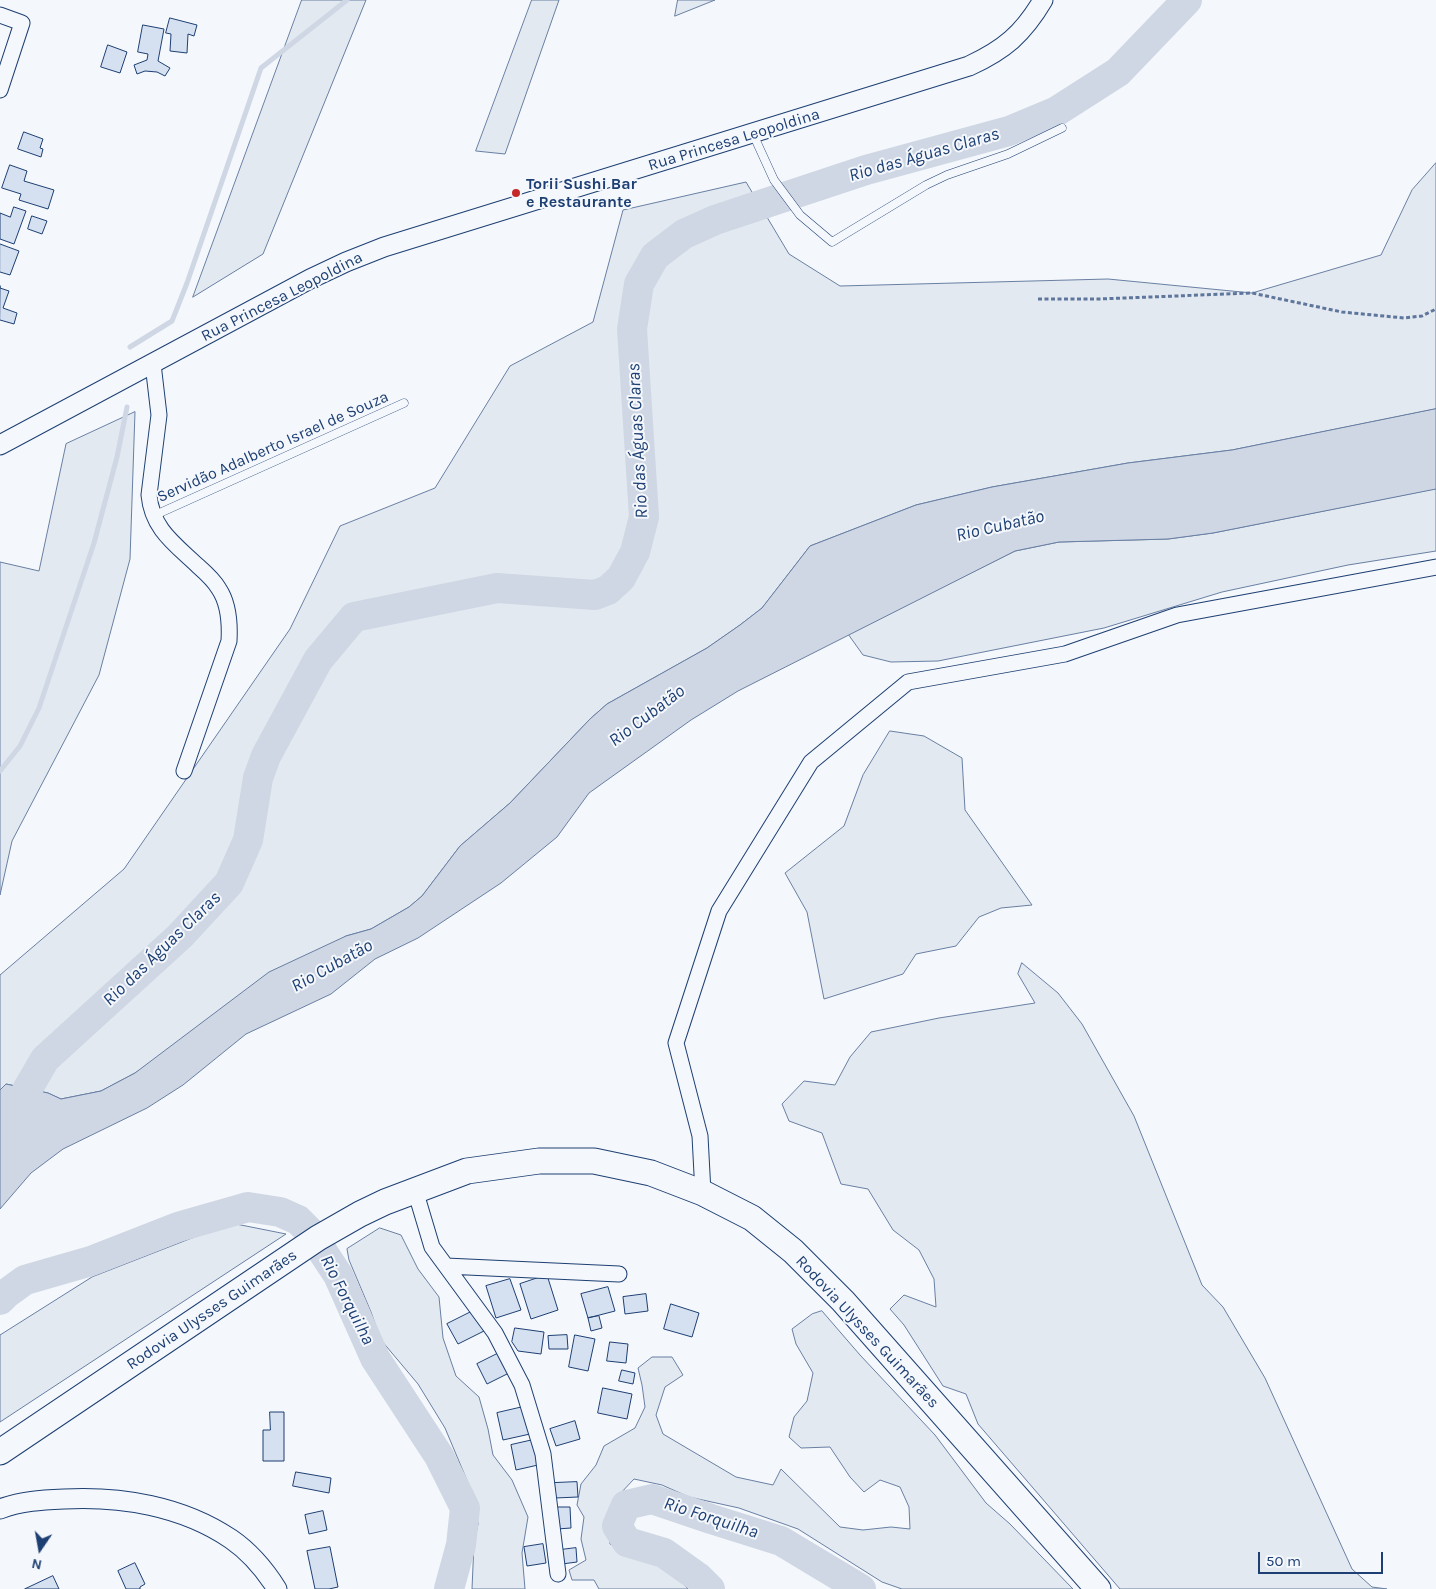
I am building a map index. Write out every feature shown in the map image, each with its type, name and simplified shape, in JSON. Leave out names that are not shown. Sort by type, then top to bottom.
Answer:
[{"type":"highway","name":"Rodovia Ulysses Guimarães","points":[[0,1452],[330,1231],[385,1202],[467,1171],[539,1161],[594,1161],[651,1173],[704,1193],[752,1218],[793,1251],[843,1301],[1098,1589]]},
{"type":"street","name":"Rua Princesa Leopoldina","points":[[0,445],[310,279],[346,262],[384,247],[969,66],[1002,49],[1015,39],[1043,0]]},
{"type":"street","points":[[0,15],[22,23],[0,90]]},
{"type":"street","points":[[153,364],[159,415],[149,496],[150,508],[161,530],[211,577],[220,589],[225,601],[230,626],[229,641],[184,771]]},
{"type":"street","points":[[704,1193],[700,1136],[676,1043],[720,911],[811,762],[908,682],[1064,654],[1178,615],[1436,567]]},
{"type":"street","points":[[415,1190],[432,1247],[495,1333],[522,1385],[543,1454],[558,1574]]},
{"type":"street","points":[[446,1266],[619,1274]]},
{"type":"street","points":[[0,1509],[39,1500],[83,1498],[141,1503],[160,1508],[200,1522],[233,1540],[252,1556],[268,1574],[277,1589]]},
{"type":"lane","points":[[753,134],[774,180],[800,215],[832,242],[947,175],[1008,154],[1062,128]]},
{"type":"lane","name":"Servidão Adalberto Israel de Souza","points":[[153,516],[404,403]]},
{"type":"path","points":[[1038,299],[1099,299],[1252,293],[1342,312],[1404,318],[1422,316],[1436,309]]},
{"type":"shaded area","points":[[302,0],[366,0],[263,254],[193,297]]},
{"type":"shaded area","points":[[532,0],[559,0],[505,154],[476,151]]},
{"type":"shaded area","points":[[678,0],[715,0],[675,16]]},
{"type":"shaded area","points":[[1436,163],[1436,409],[1232,450],[1128,463],[992,487],[916,505],[810,546],[762,608],[707,648],[607,704],[590,719],[510,803],[460,846],[422,896],[409,907],[371,929],[346,936],[135,1073],[101,1091],[61,1099],[48,1093],[6,1084],[0,1090],[0,975],[124,869],[290,629],[340,526],[435,488],[510,366],[593,322],[623,210],[746,182],[789,254],[840,286],[1108,279],[1252,293],[1381,255],[1412,190]]},
{"type":"shaded area","points":[[135,412],[130,559],[99,675],[12,841],[0,895],[0,562],[39,571],[66,444]]},
{"type":"shaded area","points":[[1436,489],[1436,551],[1348,565],[1222,592],[1104,628],[938,661],[891,662],[863,655],[848,634],[1015,551],[1059,542],[1168,539],[1213,533]]},
{"type":"shaded area","points":[[890,731],[924,736],[962,758],[965,810],[1032,905],[1001,908],[979,917],[956,946],[916,954],[903,974],[824,999],[807,912],[785,873],[844,826],[863,775]]},
{"type":"shaded area","points":[[1022,963],[1058,993],[1082,1024],[1134,1116],[1202,1285],[1223,1307],[1265,1378],[1352,1569],[1372,1587],[1387,1589],[1120,1589],[978,1424],[966,1394],[943,1386],[904,1325],[890,1309],[904,1295],[936,1307],[934,1279],[919,1250],[893,1230],[868,1189],[841,1184],[822,1133],[789,1121],[782,1104],[804,1081],[835,1085],[850,1057],[871,1032],[939,1018],[1035,1003],[1018,974]]},
{"type":"shaded area","points":[[231,1223],[286,1234],[0,1422],[0,1335],[92,1277]]},
{"type":"shaded area","points":[[380,1228],[401,1235],[418,1269],[439,1297],[443,1338],[456,1376],[479,1397],[493,1455],[512,1480],[528,1517],[522,1553],[525,1589],[472,1589],[474,1543],[478,1524],[474,1497],[445,1428],[418,1384],[381,1340],[349,1260],[347,1249]]},
{"type":"shaded area","points":[[822,1311],[860,1355],[935,1435],[986,1503],[1010,1524],[1073,1589],[902,1589],[882,1582],[798,1529],[739,1508],[689,1497],[662,1485],[634,1479],[618,1496],[610,1521],[610,1544],[668,1569],[688,1589],[599,1589],[594,1580],[572,1580],[569,1570],[586,1560],[581,1539],[584,1517],[577,1505],[581,1484],[596,1465],[604,1446],[635,1428],[645,1407],[638,1368],[652,1357],[672,1357],[683,1375],[665,1387],[656,1415],[663,1434],[736,1477],[773,1485],[781,1469],[840,1527],[863,1530],[891,1527],[910,1529],[909,1507],[900,1487],[880,1480],[864,1492],[850,1477],[830,1447],[801,1448],[789,1437],[794,1417],[807,1401],[813,1373],[796,1344],[792,1329],[812,1314]]},
{"type":"water","name":"Rio Cubatão","points":[[1436,409],[1436,489],[1213,533],[1168,539],[1059,542],[1015,551],[738,691],[691,720],[589,793],[557,837],[501,883],[418,938],[375,959],[331,994],[246,1034],[183,1085],[147,1108],[63,1149],[31,1173],[0,1209],[0,1090],[6,1084],[48,1093],[61,1099],[101,1091],[135,1073],[269,972],[346,936],[371,929],[409,907],[422,896],[460,846],[510,803],[590,719],[607,704],[707,648],[762,608],[810,546],[916,505],[992,487],[1128,463],[1232,450]]},
{"type":"building","points":[[170,18],[197,25],[194,36],[188,34],[187,53],[170,51],[171,34],[166,33]]},
{"type":"building","points":[[143,25],[164,29],[158,61],[170,68],[165,76],[157,72],[145,71],[137,74],[134,65],[147,60],[148,54],[138,52]]},
{"type":"building","points":[[108,45],[127,52],[120,73],[101,67]]},
{"type":"building","points":[[24,132],[43,139],[40,148],[43,149],[41,157],[18,149]]},
{"type":"building","points":[[10,165],[27,171],[24,181],[54,190],[48,209],[19,200],[21,194],[2,188]]},
{"type":"building","points":[[14,207],[26,211],[14,244],[0,239],[0,213],[10,217]]},
{"type":"building","points":[[32,216],[47,221],[42,234],[28,229]]},
{"type":"building","points":[[0,244],[19,251],[10,275],[0,272]]},
{"type":"building","points":[[0,288],[9,291],[3,308],[17,313],[14,324],[0,320]]},
{"type":"building","points":[[547,1275],[558,1310],[531,1319],[520,1284]]},
{"type":"building","points":[[510,1279],[521,1310],[496,1318],[486,1286]]},
{"type":"building","points":[[608,1287],[615,1311],[588,1318],[581,1294]]},
{"type":"building","points":[[646,1294],[648,1311],[625,1314],[623,1297]]},
{"type":"building","points":[[671,1304],[699,1313],[692,1337],[664,1329]]},
{"type":"building","points":[[473,1311],[484,1331],[458,1344],[447,1324]]},
{"type":"building","points":[[599,1316],[602,1328],[591,1331],[588,1318]]},
{"type":"building","points":[[515,1328],[544,1332],[541,1354],[518,1351],[512,1342]]},
{"type":"building","points":[[567,1335],[568,1349],[549,1349],[548,1336]]},
{"type":"building","points":[[575,1335],[595,1339],[588,1371],[569,1367]]},
{"type":"building","points":[[610,1342],[628,1344],[626,1363],[607,1361]]},
{"type":"building","points":[[499,1353],[509,1373],[487,1384],[477,1364]]},
{"type":"building","points":[[622,1370],[635,1373],[633,1384],[619,1381]]},
{"type":"building","points":[[603,1388],[632,1394],[627,1419],[598,1413]]},
{"type":"building","points":[[523,1407],[530,1434],[503,1440],[497,1413]]},
{"type":"building","points":[[270,1412],[284,1412],[284,1461],[263,1461],[263,1430],[270,1430]]},
{"type":"building","points":[[575,1421],[580,1439],[556,1446],[550,1429]]},
{"type":"building","points":[[533,1440],[538,1465],[516,1470],[511,1445]]},
{"type":"building","points":[[296,1472],[331,1478],[329,1493],[293,1486]]},
{"type":"building","points":[[577,1482],[578,1497],[555,1498],[554,1483]]},
{"type":"building","points":[[557,1507],[570,1507],[571,1528],[557,1529]]},
{"type":"building","points":[[323,1511],[327,1530],[309,1534],[305,1515]]},
{"type":"building","points":[[543,1544],[546,1563],[527,1566],[524,1547]]},
{"type":"building","points":[[330,1547],[338,1587],[315,1589],[307,1551]]},
{"type":"building","points":[[576,1548],[577,1562],[562,1564],[560,1550]]},
{"type":"building","points":[[135,1563],[145,1584],[140,1589],[126,1589],[118,1571]]},
{"type":"building","points":[[53,1576],[59,1589],[25,1589]]},
{"type":"waterway","points":[[130,347],[172,321],[187,283],[261,68],[347,0]]},
{"type":"waterway","name":"Rio das Águas Claras","points":[[17,1127],[27,1090],[45,1059],[180,936],[229,883],[248,840],[258,778],[266,756],[318,660],[354,617],[497,588],[595,595],[608,590],[621,578],[635,552],[644,517],[632,329],[639,284],[655,256],[684,234],[715,220],[866,170],[1009,131],[1057,111],[1118,72],[1187,0]]},
{"type":"waterway","points":[[0,771],[20,746],[39,708],[94,543],[117,457],[127,407]]},
{"type":"waterway","name":"Rio Forquilha","points":[[0,1300],[25,1280],[91,1261],[178,1227],[248,1207],[280,1212],[298,1220],[309,1231],[338,1275],[375,1358],[439,1456],[465,1508],[461,1545],[449,1589]]},
{"type":"waterway","name":"Rio Forquilha","points":[[710,1589],[699,1578],[664,1553],[627,1542],[617,1526],[626,1505],[652,1499],[781,1541],[861,1589]]},
{"type":"place","name":"Torii Sushi Bar e Restaurante","points":[[516,193]]}]
